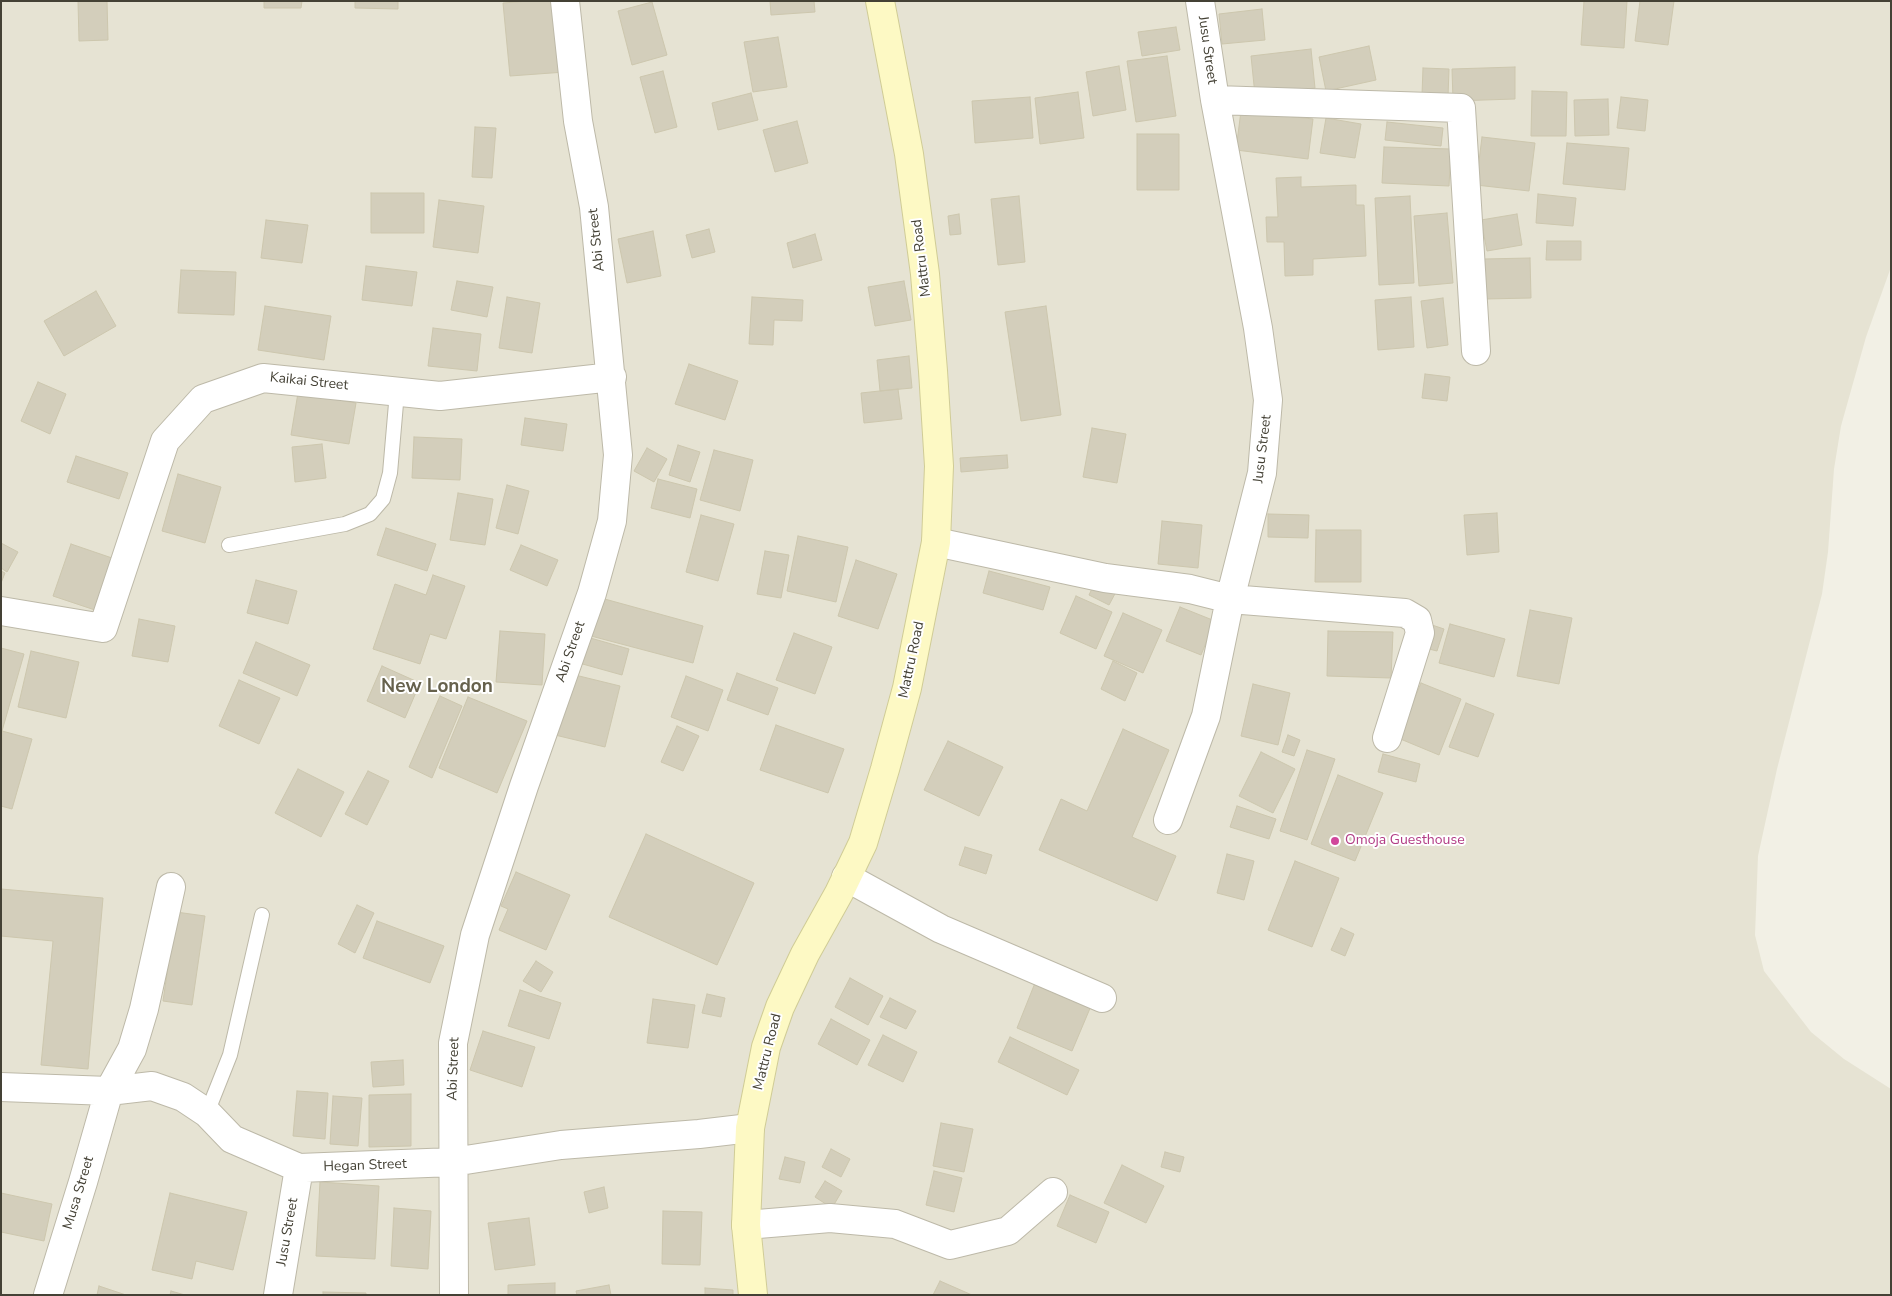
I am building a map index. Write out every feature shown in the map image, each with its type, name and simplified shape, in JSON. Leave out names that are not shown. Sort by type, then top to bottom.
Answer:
[{"type":"main road","name":"Mattru Road","points":[[753,1295],[746,1225],[750,1128],[766,1047],[780,1007],[863,843],[907,688],[936,542],[939,466],[925,274],[909,154],[880,1]]},
{"type":"street","name":"Abi Street","points":[[454,1295],[453,1042],[475,935],[524,786],[592,593],[612,521],[618,455],[612,377],[594,207],[578,121],[566,1]]},
{"type":"street","name":"Jusu Street","points":[[1168,820],[1206,716],[1230,599],[1262,473],[1268,400],[1258,328],[1215,100],[1200,1]]},
{"type":"street","points":[[1215,100],[1461,108],[1476,351]]},
{"type":"street","name":"Kaikai Street","points":[[1,611],[102,628],[165,441],[203,399],[263,378],[440,396],[612,377]]},
{"type":"street","points":[[936,542],[1105,578],[1190,589],[1230,599],[1405,614],[1417,620],[1420,633],[1387,738]]},
{"type":"street","points":[[846,877],[941,929],[1102,998]]},
{"type":"street","name":"Musa Street","points":[[48,1295],[109,1091],[132,1049],[144,1009],[170,887]]},
{"type":"street","name":"Hegan Street","points":[[1,1087],[109,1091],[152,1086],[184,1097],[207,1113],[232,1139],[299,1168],[453,1162],[561,1145],[750,1128]]},
{"type":"street","name":"Jusu Street","points":[[278,1295],[299,1168]]},
{"type":"street","points":[[746,1225],[830,1218],[895,1224],[950,1245],[1008,1231],[1053,1192]]},
{"type":"lane","points":[[229,545],[345,524],[370,514],[383,499],[390,473],[397,392]]},
{"type":"lane","points":[[207,1113],[230,1055],[262,915]]},
{"type":"shaded area","points":[[1,1],[1891,1],[1891,267],[1866,337],[1841,426],[1834,469],[1828,552],[1822,594],[1777,769],[1758,856],[1755,935],[1764,971],[1811,1032],[1844,1059],[1891,1089],[1891,1295],[1,1295]]},
{"type":"building","points":[[78,1],[107,1],[108,40],[79,41]]},
{"type":"building","points":[[264,1],[302,1],[301,8],[264,8]]},
{"type":"building","points":[[355,1],[398,1],[398,9],[355,8]]},
{"type":"building","points":[[560,1],[565,72],[510,76],[503,3]]},
{"type":"building","points":[[770,1],[814,1],[815,12],[771,15]]},
{"type":"building","points":[[1584,1],[1627,1],[1624,48],[1581,45]]},
{"type":"building","points":[[1640,1],[1674,1],[1668,45],[1635,41]]},
{"type":"building","points":[[652,2],[667,55],[632,65],[618,11]]},
{"type":"building","points":[[1262,9],[1265,40],[1222,44],[1219,14]]},
{"type":"building","points":[[1176,27],[1180,50],[1142,56],[1138,32]]},
{"type":"building","points":[[778,37],[787,87],[753,92],[744,42]]},
{"type":"building","points":[[1369,46],[1376,80],[1326,91],[1319,57]]},
{"type":"building","points":[[1311,49],[1315,88],[1255,95],[1251,56]]},
{"type":"building","points":[[1167,56],[1176,116],[1136,122],[1127,61]]},
{"type":"building","points":[[1119,66],[1126,110],[1093,116],[1086,72]]},
{"type":"building","points":[[1515,67],[1515,99],[1453,101],[1452,69]]},
{"type":"building","points":[[1423,68],[1449,69],[1448,97],[1422,95]]},
{"type":"building","points":[[663,71],[677,127],[655,133],[640,77]]},
{"type":"building","points":[[1532,91],[1567,92],[1566,136],[1531,136]]},
{"type":"building","points":[[1078,92],[1084,138],[1040,144],[1035,98]]},
{"type":"building","points":[[751,93],[758,120],[718,130],[712,103]]},
{"type":"building","points":[[1030,97],[1033,138],[975,143],[972,101]]},
{"type":"building","points":[[1621,97],[1648,100],[1645,131],[1617,128]]},
{"type":"building","points":[[1608,99],[1609,135],[1575,136],[1574,100]]},
{"type":"building","points":[[1241,111],[1313,119],[1308,159],[1236,150]]},
{"type":"building","points":[[1326,118],[1361,124],[1355,158],[1320,153]]},
{"type":"building","points":[[797,121],[808,163],[775,172],[763,130]]},
{"type":"building","points":[[1387,122],[1443,128],[1441,146],[1385,140]]},
{"type":"building","points":[[475,127],[496,128],[492,178],[472,177]]},
{"type":"building","points":[[1137,134],[1179,134],[1179,190],[1137,190]]},
{"type":"building","points":[[1482,137],[1535,143],[1529,191],[1476,185]]},
{"type":"building","points":[[1567,143],[1629,148],[1625,190],[1563,184]]},
{"type":"building","points":[[1384,147],[1451,149],[1449,186],[1382,183]]},
{"type":"building","points":[[1301,177],[1301,187],[1356,185],[1356,205],[1364,205],[1366,256],[1313,259],[1313,275],[1285,276],[1284,242],[1267,242],[1266,217],[1278,217],[1276,178]]},
{"type":"building","points":[[371,193],[424,193],[424,233],[371,233]]},
{"type":"building","points":[[1538,194],[1576,198],[1573,226],[1536,223]]},
{"type":"building","points":[[1019,196],[1025,262],[998,265],[991,199]]},
{"type":"building","points":[[1410,196],[1414,283],[1379,285],[1375,198]]},
{"type":"building","points":[[439,200],[484,206],[478,253],[433,247]]},
{"type":"building","points":[[1447,213],[1453,283],[1419,286],[1414,216]]},
{"type":"building","points":[[959,214],[961,234],[950,235],[948,216]]},
{"type":"building","points":[[1517,214],[1522,245],[1487,251],[1481,220]]},
{"type":"building","points":[[266,220],[308,225],[302,263],[261,258]]},
{"type":"building","points":[[709,229],[715,252],[692,258],[686,235]]},
{"type":"building","points":[[653,231],[661,276],[627,283],[618,239]]},
{"type":"building","points":[[815,234],[822,260],[793,268],[787,243]]},
{"type":"building","points":[[1547,241],[1581,241],[1581,260],[1546,260]]},
{"type":"building","points":[[1530,258],[1531,298],[1485,299],[1484,259]]},
{"type":"building","points":[[366,266],[417,272],[412,306],[362,300]]},
{"type":"building","points":[[181,270],[236,272],[234,315],[178,313]]},
{"type":"building","points":[[457,281],[493,287],[487,317],[451,310]]},
{"type":"building","points":[[904,281],[911,320],[875,326],[868,287]]},
{"type":"building","points":[[96,291],[116,326],[64,356],[44,321]]},
{"type":"building","points":[[507,297],[540,303],[532,353],[499,348]]},
{"type":"building","points":[[752,297],[803,300],[802,321],[774,320],[773,345],[749,344]]},
{"type":"building","points":[[1411,297],[1414,347],[1378,350],[1375,300]]},
{"type":"building","points":[[1443,298],[1448,345],[1427,348],[1421,301]]},
{"type":"building","points":[[265,306],[331,316],[324,360],[258,350]]},
{"type":"building","points":[[1046,306],[1061,415],[1021,421],[1005,312]]},
{"type":"building","points":[[433,328],[481,334],[477,371],[428,366]]},
{"type":"building","points":[[909,356],[912,388],[880,391],[877,360]]},
{"type":"building","points":[[689,364],[738,381],[725,420],[675,404]]},
{"type":"building","points":[[1425,374],[1450,377],[1447,401],[1422,398]]},
{"type":"building","points":[[38,382],[66,394],[50,434],[21,421]]},
{"type":"building","points":[[898,389],[902,419],[864,423],[861,393]]},
{"type":"building","points":[[298,393],[356,403],[349,444],[291,435]]},
{"type":"building","points":[[525,418],[567,424],[563,451],[521,445]]},
{"type":"building","points":[[1092,428],[1126,434],[1117,483],[1083,477]]},
{"type":"building","points":[[414,437],[462,439],[460,480],[412,478]]},
{"type":"building","points":[[322,444],[326,478],[295,482],[292,447]]},
{"type":"building","points":[[678,445],[700,452],[690,482],[669,475]]},
{"type":"building","points":[[647,448],[667,459],[654,482],[634,471]]},
{"type":"building","points":[[714,450],[753,460],[740,511],[700,500]]},
{"type":"building","points":[[1007,455],[1008,468],[961,472],[960,458]]},
{"type":"building","points":[[76,456],[128,473],[119,499],[67,482]]},
{"type":"building","points":[[178,474],[221,487],[205,543],[162,531]]},
{"type":"building","points":[[658,479],[697,489],[690,518],[651,508]]},
{"type":"building","points":[[507,485],[529,491],[518,534],[496,528]]},
{"type":"building","points":[[458,493],[493,499],[485,545],[450,540]]},
{"type":"building","points":[[1497,513],[1499,552],[1467,555],[1464,515]]},
{"type":"building","points":[[1268,514],[1309,515],[1308,538],[1268,537]]},
{"type":"building","points":[[701,515],[734,524],[718,581],[686,572]]},
{"type":"building","points":[[1162,521],[1202,525],[1198,568],[1158,564]]},
{"type":"building","points":[[386,528],[436,544],[427,571],[377,555]]},
{"type":"building","points":[[1316,530],[1361,530],[1361,582],[1315,582]]},
{"type":"building","points":[[798,536],[848,547],[836,602],[787,591]]},
{"type":"building","points":[[1,543],[18,552],[7,572],[1,568]]},
{"type":"building","points":[[71,544],[112,558],[95,610],[53,596]]},
{"type":"building","points":[[521,545],[558,560],[547,586],[510,570]]},
{"type":"building","points":[[765,551],[789,555],[781,598],[757,594]]},
{"type":"building","points":[[856,560],[897,574],[878,629],[838,616]]},
{"type":"building","points":[[1,571],[5,573],[1,583]]},
{"type":"building","points":[[989,571],[1050,587],[1043,610],[983,593]]},
{"type":"building","points":[[433,575],[465,586],[446,639],[430,634],[420,664],[373,649],[395,584],[426,595]]},
{"type":"building","points":[[1097,578],[1118,588],[1109,605],[1089,595]]},
{"type":"building","points":[[256,580],[297,591],[288,624],[247,613]]},
{"type":"building","points":[[1076,596],[1112,612],[1096,649],[1060,633]]},
{"type":"building","points":[[601,598],[703,626],[693,663],[591,636]]},
{"type":"building","points":[[1180,607],[1215,621],[1201,655],[1166,641]]},
{"type":"building","points":[[1530,610],[1572,618],[1559,684],[1517,676]]},
{"type":"building","points":[[1123,613],[1162,630],[1143,673],[1104,656]]},
{"type":"building","points":[[139,619],[175,626],[168,662],[132,656]]},
{"type":"building","points":[[1450,624],[1505,639],[1494,677],[1439,663]]},
{"type":"building","points":[[1432,625],[1444,629],[1437,651],[1425,648]]},
{"type":"building","points":[[500,631],[545,634],[542,685],[496,682]]},
{"type":"building","points":[[1328,631],[1393,632],[1391,678],[1327,676]]},
{"type":"building","points":[[794,633],[832,647],[815,694],[776,680]]},
{"type":"building","points":[[587,637],[629,649],[622,675],[579,663]]},
{"type":"building","points":[[256,642],[310,665],[297,696],[243,673]]},
{"type":"building","points":[[1,648],[24,654],[2,731],[1,730]]},
{"type":"building","points":[[31,651],[79,662],[66,718],[18,707]]},
{"type":"building","points":[[1113,661],[1137,673],[1125,701],[1101,689]]},
{"type":"building","points":[[382,666],[420,683],[405,718],[367,701]]},
{"type":"building","points":[[737,673],[778,688],[768,715],[727,700]]},
{"type":"building","points":[[571,674],[620,686],[605,747],[555,735]]},
{"type":"building","points":[[686,676],[723,690],[708,731],[671,717]]},
{"type":"building","points":[[239,680],[280,698],[259,744],[219,726]]},
{"type":"building","points":[[1421,683],[1461,699],[1439,755],[1398,738]]},
{"type":"building","points":[[1253,684],[1290,693],[1278,745],[1241,736]]},
{"type":"building","points":[[440,696],[462,706],[432,778],[409,767]]},
{"type":"building","points":[[468,697],[527,721],[497,793],[439,768]]},
{"type":"building","points":[[1466,703],[1494,714],[1478,757],[1449,747]]},
{"type":"building","points":[[776,725],[844,749],[828,793],[760,770]]},
{"type":"building","points":[[677,726],[699,736],[683,771],[661,762]]},
{"type":"building","points":[[1123,729],[1169,750],[1132,837],[1176,856],[1157,901],[1039,850],[1061,799],[1087,811]]},
{"type":"building","points":[[2,731],[32,739],[12,809],[1,806]]},
{"type":"building","points":[[1288,735],[1300,740],[1294,756],[1282,752]]},
{"type":"building","points":[[948,741],[1003,767],[979,816],[924,790]]},
{"type":"building","points":[[1307,750],[1335,759],[1307,840],[1280,831]]},
{"type":"building","points":[[1261,752],[1295,769],[1273,813],[1239,796]]},
{"type":"building","points":[[1383,754],[1420,764],[1416,782],[1378,772]]},
{"type":"building","points":[[298,769],[344,792],[321,837],[275,813]]},
{"type":"building","points":[[368,771],[389,781],[367,825],[345,814]]},
{"type":"building","points":[[1338,775],[1383,793],[1355,861],[1311,844]]},
{"type":"building","points":[[1237,806],[1276,819],[1269,839],[1230,827]]},
{"type":"building","points":[[646,834],[754,883],[717,965],[609,917]]},
{"type":"building","points":[[965,847],[992,855],[986,874],[959,865]]},
{"type":"building","points":[[1227,854],[1254,861],[1244,900],[1217,893]]},
{"type":"building","points":[[1295,861],[1339,878],[1312,947],[1268,930]]},
{"type":"building","points":[[516,872],[570,895],[546,950],[499,930],[508,909],[501,906]]},
{"type":"building","points":[[1,889],[103,898],[88,1069],[41,1065],[53,941],[1,936]]},
{"type":"building","points":[[357,905],[374,913],[355,953],[338,944]]},
{"type":"building","points":[[176,912],[205,916],[192,1005],[163,1001]]},
{"type":"building","points":[[377,921],[444,946],[430,983],[363,958]]},
{"type":"building","points":[[1341,928],[1354,934],[1345,956],[1331,950]]},
{"type":"building","points":[[536,961],[553,972],[541,992],[523,981]]},
{"type":"building","points":[[850,978],[883,996],[868,1025],[835,1007]]},
{"type":"building","points":[[1035,983],[1091,1006],[1072,1051],[1017,1028]]},
{"type":"building","points":[[520,990],[561,1003],[549,1039],[508,1026]]},
{"type":"building","points":[[707,994],[725,998],[721,1017],[702,1013]]},
{"type":"building","points":[[890,998],[916,1011],[906,1029],[880,1017]]},
{"type":"building","points":[[653,999],[695,1005],[688,1048],[647,1043]]},
{"type":"building","points":[[831,1019],[870,1040],[857,1065],[818,1044]]},
{"type":"building","points":[[483,1031],[535,1047],[522,1087],[470,1070]]},
{"type":"building","points":[[883,1035],[917,1052],[903,1082],[868,1065]]},
{"type":"building","points":[[1010,1037],[1079,1070],[1067,1095],[998,1062]]},
{"type":"building","points":[[403,1060],[404,1085],[373,1087],[371,1062]]},
{"type":"building","points":[[297,1091],[328,1093],[325,1139],[293,1136]]},
{"type":"building","points":[[411,1094],[411,1146],[369,1147],[369,1095]]},
{"type":"building","points":[[333,1096],[362,1098],[358,1146],[330,1144]]},
{"type":"building","points":[[941,1123],[973,1129],[964,1172],[933,1166]]},
{"type":"building","points":[[831,1149],[850,1159],[841,1177],[822,1167]]},
{"type":"building","points":[[1165,1152],[1184,1157],[1180,1172],[1161,1167]]},
{"type":"building","points":[[785,1157],[805,1162],[800,1183],[779,1179]]},
{"type":"building","points":[[1122,1165],[1164,1186],[1146,1223],[1104,1203]]},
{"type":"building","points":[[934,1171],[962,1178],[954,1212],[926,1205]]},
{"type":"building","points":[[825,1181],[842,1191],[832,1208],[815,1197]]},
{"type":"building","points":[[320,1182],[379,1186],[375,1259],[316,1256]]},
{"type":"building","points":[[604,1187],[608,1208],[589,1213],[584,1192]]},
{"type":"building","points":[[1,1193],[52,1204],[44,1241],[1,1232]]},
{"type":"building","points":[[170,1193],[247,1212],[233,1270],[196,1261],[192,1279],[152,1270]]},
{"type":"building","points":[[1070,1195],[1109,1212],[1096,1243],[1057,1226]]},
{"type":"building","points":[[394,1208],[431,1211],[428,1269],[391,1266]]},
{"type":"building","points":[[663,1211],[702,1212],[700,1265],[662,1264]]},
{"type":"building","points":[[529,1218],[535,1265],[495,1270],[488,1223]]},
{"type":"building","points":[[940,1281],[972,1295],[933,1295]]},
{"type":"building","points":[[555,1283],[555,1295],[508,1295],[508,1285]]},
{"type":"building","points":[[609,1285],[611,1295],[577,1295],[576,1291]]},
{"type":"building","points":[[99,1286],[126,1295],[97,1295]]},
{"type":"building","points":[[705,1288],[733,1290],[733,1295],[705,1295]]},
{"type":"building","points":[[171,1291],[185,1295],[170,1295]]},
{"type":"building","points":[[323,1292],[366,1293],[366,1295],[323,1295]]},
{"type":"place","name":"Omoja Guesthouse","points":[[1335,841]]},
{"type":"district","name":"New London","points":[[437,687]]}]
